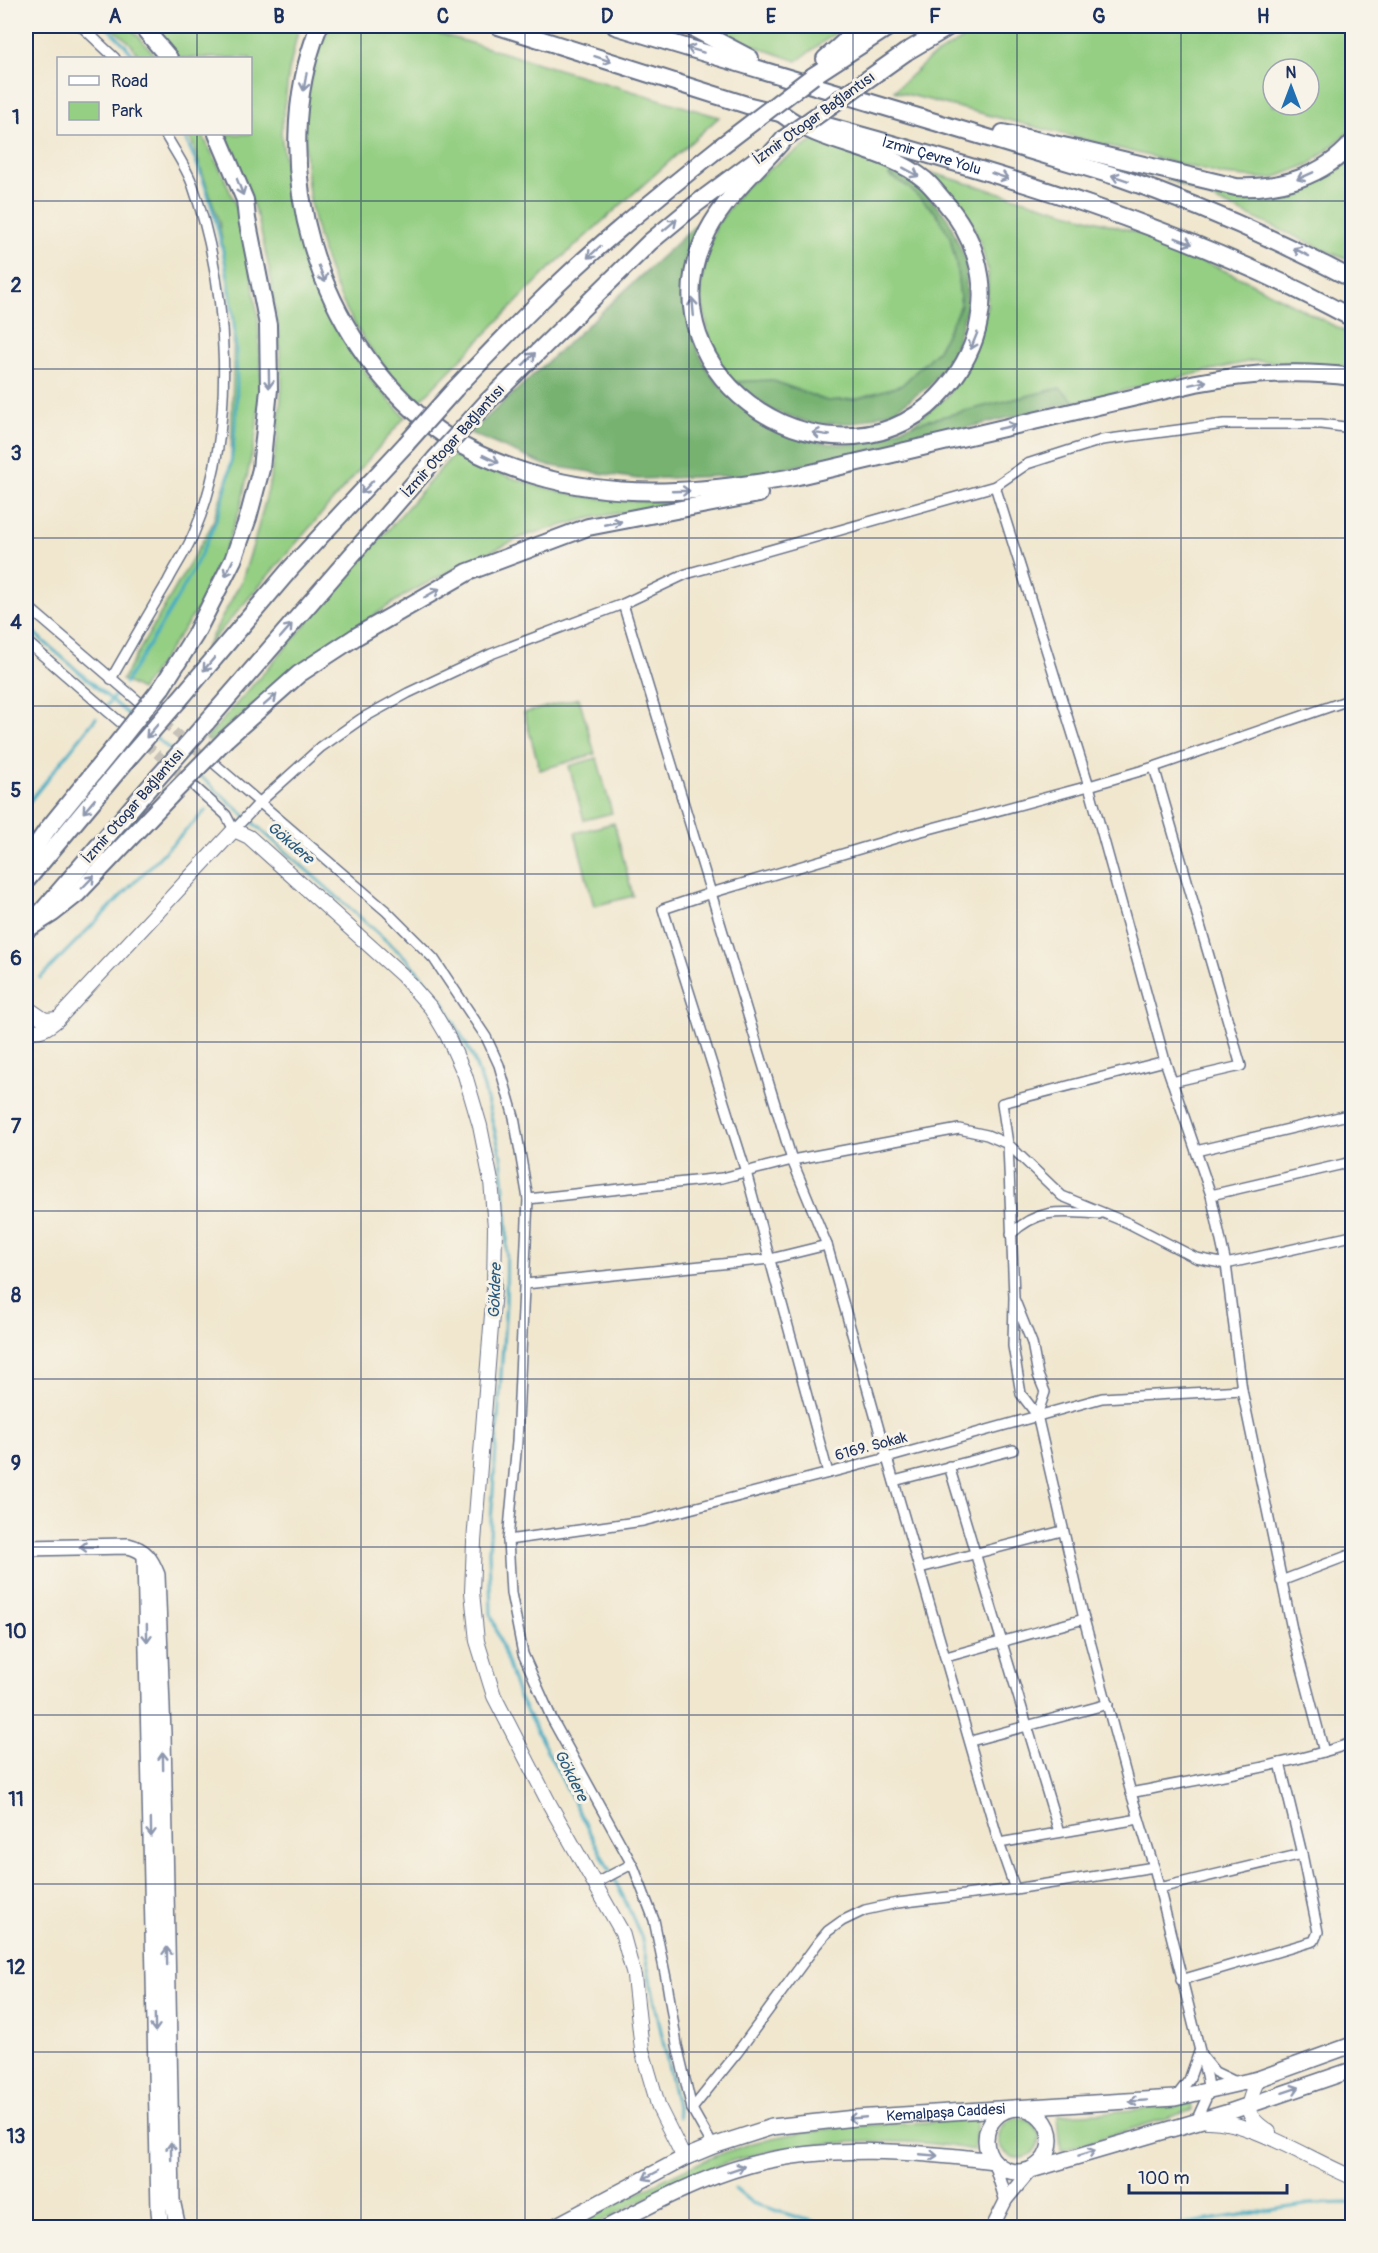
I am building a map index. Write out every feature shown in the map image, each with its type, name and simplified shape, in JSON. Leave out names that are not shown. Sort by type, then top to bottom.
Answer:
[{"type":"highway","points":[[142,26],[169,57]]},
{"type":"highway","points":[[319,26],[304,84],[299,114],[298,148],[301,198],[314,251],[332,300],[360,349],[404,400],[437,430],[499,463],[536,476],[613,490],[661,492],[742,486],[795,477],[1238,375],[1281,372],[1326,373],[1353,377]]},
{"type":"highway","name":"İzmir Çevre Yolu","points":[[498,26],[750,106],[993,174],[1119,216],[1237,261],[1353,318]]},
{"type":"highway","points":[[615,26],[1174,196],[1288,246],[1353,279]]},
{"type":"highway","points":[[688,26],[742,55],[831,92]]},
{"type":"highway","points":[[813,76],[822,62],[862,26]]},
{"type":"highway","points":[[26,881],[291,567],[454,389],[518,323],[616,232],[720,147],[813,76],[890,26]]},
{"type":"highway","name":"İzmir Otogar Bağlantısı","points":[[26,930],[435,459],[488,401],[650,242],[696,204],[785,138],[906,52],[950,26]]},
{"type":"highway","points":[[889,110],[1077,149],[1236,187],[1257,188],[1282,185],[1306,176],[1327,165],[1353,143]]},
{"type":"highway","points":[[782,114],[796,124],[887,159],[925,180],[962,223],[972,244],[982,289],[977,332],[968,354],[956,377],[935,402],[911,419],[884,430],[843,437],[798,430],[774,421],[753,408],[721,376],[706,355],[699,337],[692,302],[693,278],[698,254],[719,212],[785,138]]},
{"type":"highway","points":[[26,860],[47,830],[162,687],[195,636],[233,560],[248,518],[261,469],[269,389],[268,325],[245,200],[217,135]]},
{"type":"highway","points":[[26,930],[77,894],[226,739],[299,674],[357,636],[468,572],[588,527],[780,490],[951,440]]},
{"type":"main road","points":[[26,1029],[32,1032],[40,1030],[58,1019],[234,830],[249,837],[402,975],[431,1008],[447,1035],[465,1075],[482,1137],[491,1181],[495,1227],[494,1289],[474,1542],[472,1592],[477,1641],[494,1696],[550,1805],[622,1932],[634,1976],[642,2050],[658,2108],[684,2158]]},
{"type":"main road","points":[[26,1007],[45,1020],[58,1019]]},
{"type":"main road","points":[[26,1548],[128,1546],[145,1553],[151,1560],[157,1575],[163,1746],[172,2200],[178,2228]]},
{"type":"main road","points":[[145,1553],[161,2228]]},
{"type":"main road","name":"Kemalpaşa Caddesi","points":[[552,2228],[684,2158],[772,2127],[855,2118],[1175,2098],[1241,2084],[1353,2045]]},
{"type":"main road","points":[[1031,2170],[1046,2156],[1050,2147],[1048,2127],[1034,2112],[1015,2108],[1005,2111],[990,2124],[986,2143],[994,2161],[1002,2168],[1011,2172],[1021,2172],[1031,2170],[1196,2121],[1353,2070]]},
{"type":"main road","points":[[1257,2079],[1247,2105],[1248,2113],[1255,2123],[1289,2146]]},
{"type":"main road","points":[[1196,2121],[1223,2120],[1289,2146],[1353,2176]]},
{"type":"main road","points":[[606,2228],[697,2183],[749,2165],[802,2155],[892,2151],[994,2161]]},
{"type":"street","points":[[81,26],[114,57]]},
{"type":"street","points":[[111,679],[194,535],[213,474],[220,426],[223,372],[215,266],[192,184],[166,135]]},
{"type":"street","points":[[196,788],[226,815],[234,830],[260,802],[321,747],[361,719],[408,693],[491,654],[623,604],[686,574],[995,486],[1027,464],[1102,440],[1224,424],[1321,424],[1353,428]]},
{"type":"street","points":[[995,486],[1089,786],[1165,1061],[1211,1195],[1226,1264],[1242,1390],[1281,1581],[1324,1752]]},
{"type":"street","points":[[623,604],[792,1160],[827,1245],[999,1843],[1015,1889]]},
{"type":"street","points":[[26,605],[138,701]]},
{"type":"street","points":[[26,641],[120,722]]},
{"type":"street","points":[[828,1473],[746,1172],[663,909],[903,836],[1154,767],[1353,699]]},
{"type":"street","points":[[216,765],[386,911],[434,959],[486,1037],[499,1065],[514,1117],[528,1199],[517,1442],[508,1540],[511,1593],[523,1654],[552,1719],[633,1864],[654,1920],[668,1983],[677,2045],[692,2109],[713,2146]]},
{"type":"street","points":[[1154,767],[1241,1066],[1172,1082]]},
{"type":"street","points":[[1165,1061],[1002,1103],[1008,1144],[1014,1297],[1012,1346],[1021,1394],[1037,1415],[1084,1619],[1131,1793],[1154,1867],[1209,2092],[1196,2121]]},
{"type":"street","points":[[1196,1151],[1353,1114]]},
{"type":"street","points":[[528,1199],[722,1178],[792,1160],[958,1129],[987,1135],[1008,1144],[1062,1196],[1128,1223],[1196,1258],[1226,1264],[1353,1236]]},
{"type":"street","points":[[1211,1195],[1353,1162]]},
{"type":"street","points":[[1011,1234],[1024,1222],[1054,1212],[1107,1214]]},
{"type":"street","points":[[525,1284],[770,1259],[827,1245]]},
{"type":"street","points":[[1014,1297],[1032,1343],[1044,1392],[1037,1415]]},
{"type":"street","name":"6169. Sokak","points":[[508,1540],[643,1521],[887,1458],[1102,1398],[1242,1390]]},
{"type":"street","points":[[894,1481],[1013,1450]]},
{"type":"street","points":[[949,1466],[1059,1832]]},
{"type":"street","points":[[920,1568],[1062,1531]]},
{"type":"street","points":[[1281,1581],[1353,1554]]},
{"type":"street","points":[[946,1657],[1084,1619]]},
{"type":"street","points":[[971,1741],[1108,1704]]},
{"type":"street","points":[[1131,1793],[1280,1763],[1353,1743]]},
{"type":"street","points":[[1181,1980],[1314,1941],[1318,1932],[1280,1763]]},
{"type":"street","points":[[999,1843],[1139,1819]]},
{"type":"street","points":[[1159,1888],[1302,1854]]},
{"type":"street","points":[[594,1884],[633,1864]]},
{"type":"street","points":[[692,2109],[817,1944],[828,1931],[842,1921],[865,1910],[897,1903],[1015,1889],[1154,1867]]},
{"type":"street","points":[[1199,2052],[1215,2072],[1241,2084]]},
{"type":"street","points":[[1175,2098],[1189,2080],[1199,2052]]},
{"type":"street","points":[[994,2161],[1006,2200]]},
{"type":"street","points":[[994,2224],[1006,2200],[1031,2170]]},
{"type":"green space","points":[[110,26],[129,26],[157,57],[139,57],[130,43]]},
{"type":"green space","points":[[151,26],[299,26],[289,71],[281,132],[290,205],[307,265],[333,324],[371,380],[405,417],[205,649],[242,580],[255,539],[268,490],[278,436],[282,384],[279,334],[270,273],[258,218],[225,135],[252,135],[252,57],[176,57]]},
{"type":"green space","points":[[329,26],[414,26],[719,117],[548,270],[420,401],[390,373],[354,323],[339,295],[318,237],[307,176],[304,118],[311,77]]},
{"type":"green space","points":[[707,26],[845,26],[797,61],[717,33]]},
{"type":"green space","points":[[984,26],[1352,26],[1352,129],[1310,164],[1271,179],[1223,175],[894,91],[929,59]]},
{"type":"green space","points":[[188,135],[203,135],[224,177],[244,226],[258,318],[261,376],[256,434],[241,506],[209,593],[141,690],[122,680],[212,525],[231,466],[234,318],[219,222]]},
{"type":"green space","points":[[815,140],[876,162],[891,170],[889,176],[907,186],[937,214],[950,237],[956,263],[961,305],[938,350],[902,385],[855,399],[827,401],[771,380],[734,382],[713,354],[700,293],[706,255],[717,224],[744,188],[776,164]]},
{"type":"green space","points":[[1352,154],[1352,262],[1165,178],[1241,194],[1263,194],[1305,184]]},
{"type":"green space","points":[[891,170],[917,184],[948,218],[966,261],[967,308],[954,352],[929,386],[895,410],[855,423],[813,424],[773,411],[734,382],[771,380],[827,401],[855,399],[902,385],[938,350],[961,305],[950,237],[937,214],[907,186],[889,175]]},
{"type":"green space","points":[[932,173],[1146,235],[1245,280],[1352,335],[1352,368],[1331,364],[1251,361],[1075,402],[1060,388],[912,424],[948,396],[987,306],[988,272],[972,223]]},
{"type":"green space","points":[[708,214],[697,239],[687,277],[688,304],[696,345],[709,372],[718,384],[743,406],[776,426],[797,435],[839,444],[868,440],[932,419],[1060,388],[1075,402],[869,451],[753,475],[638,479],[545,465],[470,433]]},
{"type":"green space","points":[[453,455],[486,469],[571,494],[613,500],[685,501],[591,518],[527,535],[463,564],[405,595],[315,654],[210,741],[206,739]]},
{"type":"green space","points":[[579,698],[595,754],[540,770],[524,713]]},
{"type":"green space","points":[[597,758],[612,813],[584,820],[569,766]]},
{"type":"green space","points":[[614,823],[633,896],[594,906],[575,833]]},
{"type":"green space","points":[[1191,2104],[1192,2110],[1061,2151],[1058,2115]]},
{"type":"green space","points":[[1019,2118],[1027,2119],[1033,2124],[1038,2130],[1038,2146],[1033,2152],[1027,2157],[1019,2158],[1011,2157],[1005,2152],[1000,2146],[999,2138],[1000,2130],[1005,2124],[1011,2119]]},
{"type":"green space","points":[[977,2120],[974,2150],[944,2145],[877,2142],[842,2143],[774,2151],[742,2158],[697,2173],[590,2227],[572,2228],[694,2165],[745,2145],[823,2129]]},
{"type":"waterway","points":[[106,26],[134,57]]},
{"type":"waterway","points":[[125,683],[183,588],[213,528],[227,485],[234,436],[237,383],[234,329],[227,274],[216,223],[201,175],[183,135]]},
{"type":"waterway","name":"Gökdere","points":[[26,626],[131,717]]},
{"type":"waterway","name":"Gökdere","points":[[107,705],[117,693]]},
{"type":"waterway","points":[[26,806],[96,718]]},
{"type":"waterway","name":"Gökdere","points":[[155,737],[173,752]]},
{"type":"waterway","name":"Gökdere","points":[[198,774],[406,958],[442,1000],[473,1057],[484,1088],[501,1156],[507,1226],[506,1302],[489,1551],[491,1614],[518,1695],[623,1896],[641,1936],[679,2117]]},
{"type":"waterway","points":[[40,978],[206,810]]},
{"type":"waterway","name":"Gökdere","points":[[735,2189],[752,2203],[800,2218],[845,2228]]},
{"type":"waterway","name":"Gökdere","points":[[1158,2228],[1311,2204],[1352,2203]]},
{"type":"tunnel","points":[[143,706],[209,760]]},
{"type":"tunnel","points":[[126,727],[196,788]]}]
